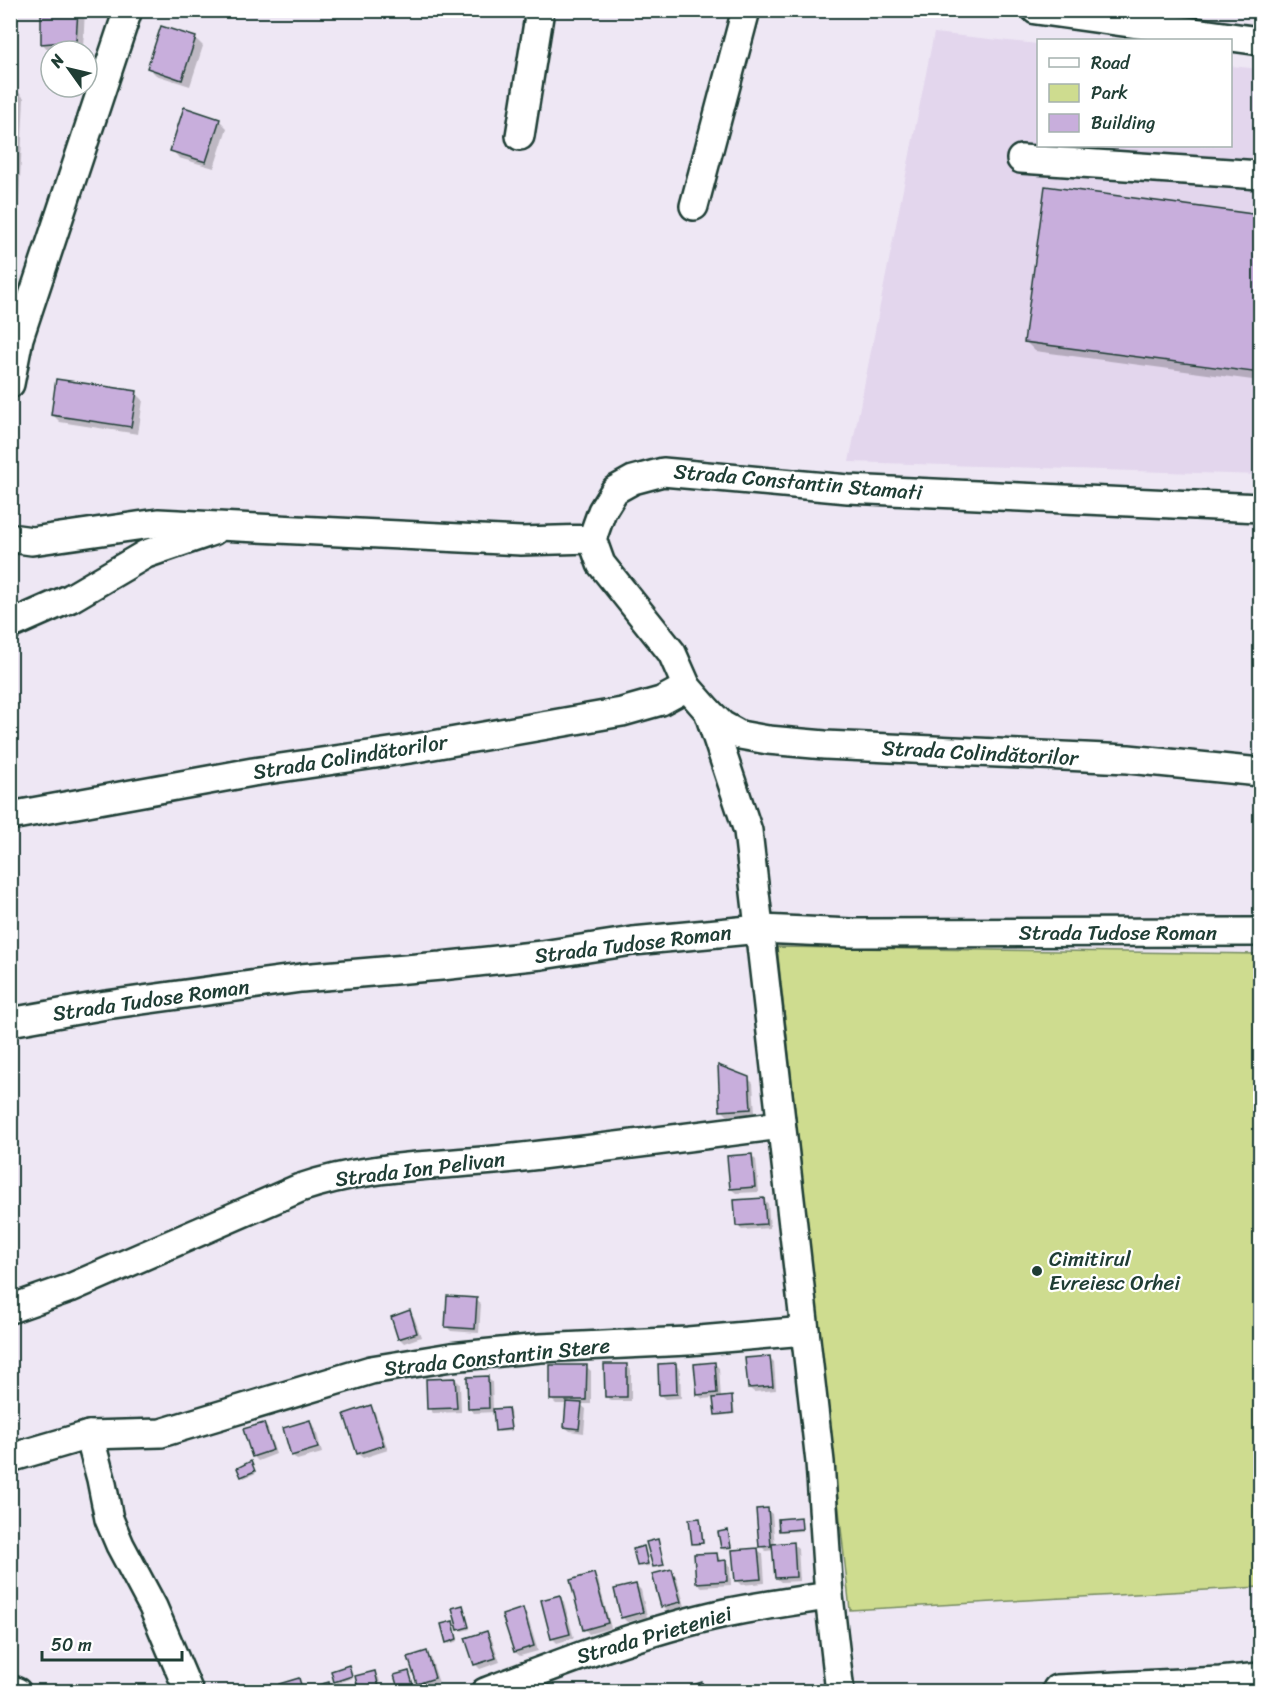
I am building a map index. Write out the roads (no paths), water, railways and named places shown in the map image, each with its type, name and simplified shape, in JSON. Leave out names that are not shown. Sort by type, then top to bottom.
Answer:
[{"type":"street","points":[[10,384],[15,338],[128,10]]},
{"type":"street","points":[[520,136],[540,10]]},
{"type":"street","points":[[694,206],[746,10]]},
{"type":"street","points":[[1036,10],[1260,41]]},
{"type":"street","points":[[1021,159],[1260,176]]},
{"type":"street","name":"Strada Constantin Stamati","points":[[592,539],[602,511],[615,490],[633,480],[663,472],[848,489],[1260,508]]},
{"type":"street","points":[[10,538],[32,541],[158,523],[521,541],[592,539],[601,564],[672,653],[687,687],[708,711],[748,831],[820,1462],[829,1596],[840,1692]]},
{"type":"street","points":[[10,625],[71,598],[146,554],[226,526]]},
{"type":"street","name":"Strada Colindătorilor","points":[[10,816],[253,772],[410,749],[622,712],[661,701],[687,687]]},
{"type":"street","name":"Strada Colindătorilor","points":[[708,711],[722,725],[740,735],[768,740],[825,745],[1128,759],[1260,772]]},
{"type":"street","name":"Strada Tudose Roman","points":[[10,1022],[106,1005],[301,978],[441,966],[542,955],[633,941],[760,929],[852,933],[1260,932]]},
{"type":"street","name":"Strada Ion Pelivan","points":[[10,1309],[70,1288],[300,1188],[330,1178],[374,1170],[501,1159],[781,1125]]},
{"type":"street","name":"Strada Constantin Stere","points":[[10,1458],[89,1436],[160,1433],[371,1370],[451,1357],[540,1348],[688,1341],[806,1331]]},
{"type":"street","points":[[89,1436],[109,1519],[153,1607],[189,1692]]},
{"type":"street","name":"Strada Prieteniei","points":[[484,1692],[582,1655],[682,1624],[772,1604],[829,1596]]},
{"type":"street","points":[[1057,1689],[1220,1686],[1260,1677]]},
{"type":"street","points":[[10,1689],[17,1692]]},
{"type":"place","name":"Cimitirul Evreiesc Orhei","points":[[1037,1271]]}]
